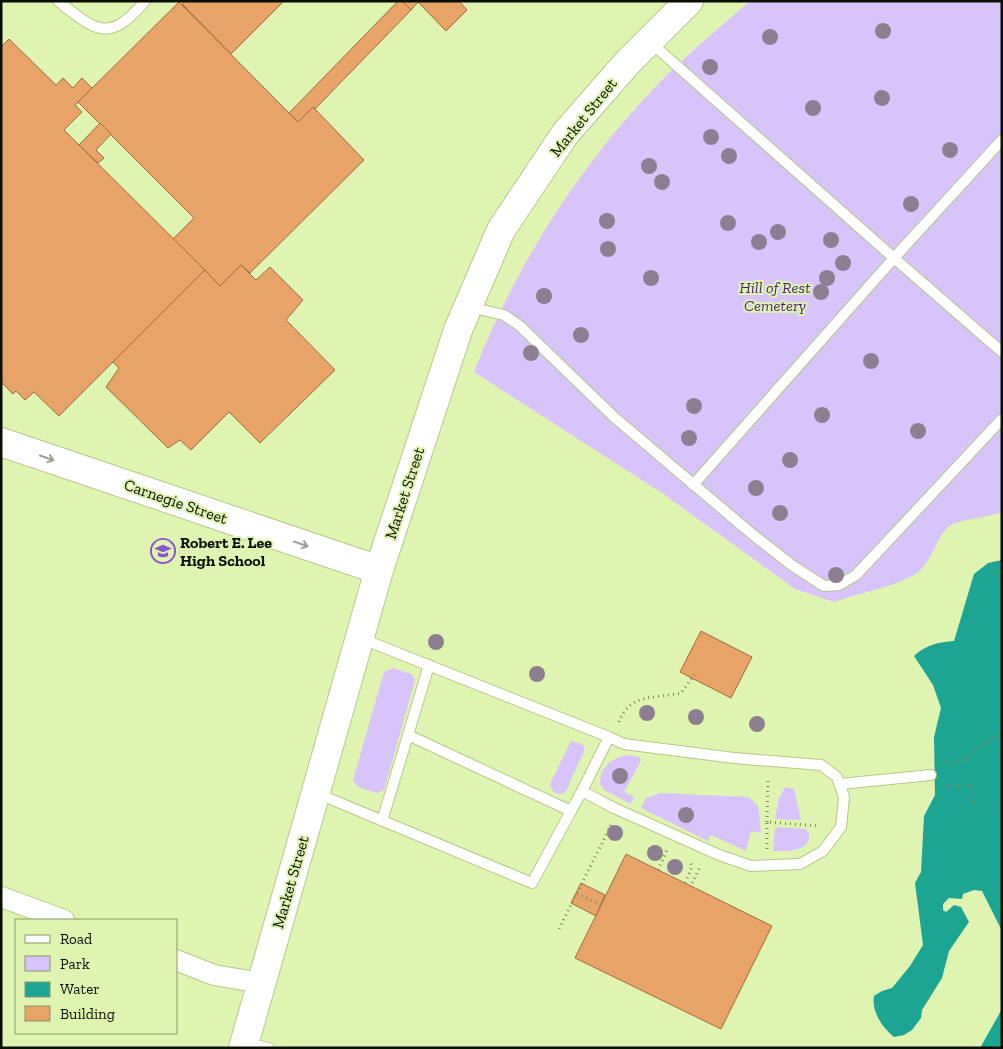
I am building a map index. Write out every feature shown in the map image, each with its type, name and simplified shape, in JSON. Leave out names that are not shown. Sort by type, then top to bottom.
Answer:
[{"type":"main road","name":"Market Street","points":[[252,1046],[261,983],[378,570],[458,330],[501,230],[565,134],[649,41],[689,1]]},
{"type":"main road","name":"Carnegie Street","points":[[1,442],[378,570]]},
{"type":"street","points":[[1,897],[61,919]]},
{"type":"street","points":[[178,961],[214,975],[261,983]]},
{"type":"lane","points":[[58,1],[95,28],[109,30],[123,24],[145,1]]},
{"type":"lane","points":[[649,41],[1002,352]]},
{"type":"lane","points":[[693,485],[894,258],[1002,140]]},
{"type":"lane","points":[[468,307],[504,315],[520,326],[614,417],[693,485],[793,566],[824,586],[848,582],[856,575],[1002,419]]},
{"type":"lane","points":[[359,638],[611,738],[639,746],[821,765],[837,777],[844,797],[841,827],[824,851],[800,864],[751,866],[719,855],[614,808],[582,791]]},
{"type":"lane","points":[[382,821],[429,666]]},
{"type":"lane","points":[[408,735],[571,811]]},
{"type":"lane","points":[[315,793],[532,883],[611,738]]},
{"type":"lane","points":[[840,784],[931,775]]},
{"type":"path","points":[[611,738],[621,716],[631,704],[643,697],[681,693],[695,674]]},
{"type":"path","points":[[961,761],[1002,731]]},
{"type":"path","points":[[767,866],[769,761]]},
{"type":"path","points":[[767,822],[841,827]]},
{"type":"path","points":[[559,930],[609,828],[615,823]]},
{"type":"path","points":[[659,845],[674,853]]},
{"type":"path","points":[[658,870],[667,849]]},
{"type":"path","points":[[685,883],[692,865],[688,860]]},
{"type":"path","points":[[689,873],[695,876]]},
{"type":"path","points":[[577,894],[601,905]]},
{"type":"green space","name":"Hill of Rest Cemetery","points":[[750,1],[1002,1],[1002,512],[959,522],[947,528],[921,570],[905,580],[834,602],[795,589],[662,493],[474,372],[510,292],[531,254],[553,217],[604,145],[662,80]]},
{"type":"green space","points":[[393,668],[411,674],[415,679],[384,790],[377,793],[358,787],[353,780],[384,672]]},
{"type":"green space","points":[[571,741],[582,744],[585,749],[565,793],[557,794],[552,790],[550,784]]},
{"type":"green space","points":[[628,755],[639,757],[641,761],[624,792],[634,797],[631,804],[604,790],[600,784],[602,773],[608,764],[617,758]]},
{"type":"green space","points":[[785,787],[794,789],[801,820],[775,819],[779,798]]},
{"type":"green space","points":[[660,793],[749,797],[758,806],[761,833],[751,831],[746,851],[711,835],[708,841],[641,808],[646,798]]},
{"type":"green space","points":[[775,827],[805,829],[809,833],[809,840],[798,849],[773,851]]},
{"type":"water","points":[[1002,560],[1002,931],[982,891],[974,890],[963,894],[962,899],[949,898],[943,904],[943,910],[946,912],[954,905],[961,907],[969,922],[949,951],[942,978],[922,1010],[921,1018],[912,1030],[904,1035],[894,1037],[876,1014],[874,996],[892,988],[910,966],[923,945],[915,883],[921,872],[924,816],[935,795],[934,737],[941,708],[933,685],[914,656],[932,645],[954,641],[974,574],[988,563]]},
{"type":"water","points":[[1002,1009],[1002,1048],[980,1048]]},
{"type":"building","points":[[185,1],[284,1],[231,54],[182,4]]},
{"type":"building","points":[[398,1],[402,1],[411,10],[315,109],[313,107],[298,122],[289,113]]},
{"type":"building","points":[[402,1],[459,1],[467,10],[446,31],[418,2],[411,10]]},
{"type":"building","points":[[179,2],[298,122],[313,107],[364,160],[250,273],[241,265],[220,286],[173,239],[194,218],[78,102]]},
{"type":"building","points":[[9,39],[56,85],[63,78],[73,88],[82,78],[92,88],[75,105],[82,112],[64,130],[205,270],[59,416],[34,392],[25,400],[16,391],[13,394],[1,382],[1,47]]},
{"type":"building","points":[[100,123],[111,134],[96,150],[104,158],[98,163],[79,145]]},
{"type":"building","points":[[241,265],[256,280],[270,267],[303,300],[286,320],[335,370],[260,443],[229,412],[191,450],[180,440],[168,448],[106,387],[119,368],[113,362],[205,270],[220,286]]},
{"type":"building","points":[[701,631],[752,657],[731,698],[680,672]]},
{"type":"building","points":[[626,854],[772,926],[721,1029],[575,958]]},
{"type":"building","points":[[581,883],[605,895],[596,916],[571,903]]},
{"type":"place","name":"Robert E. Lee High School","points":[[163,551]]}]
